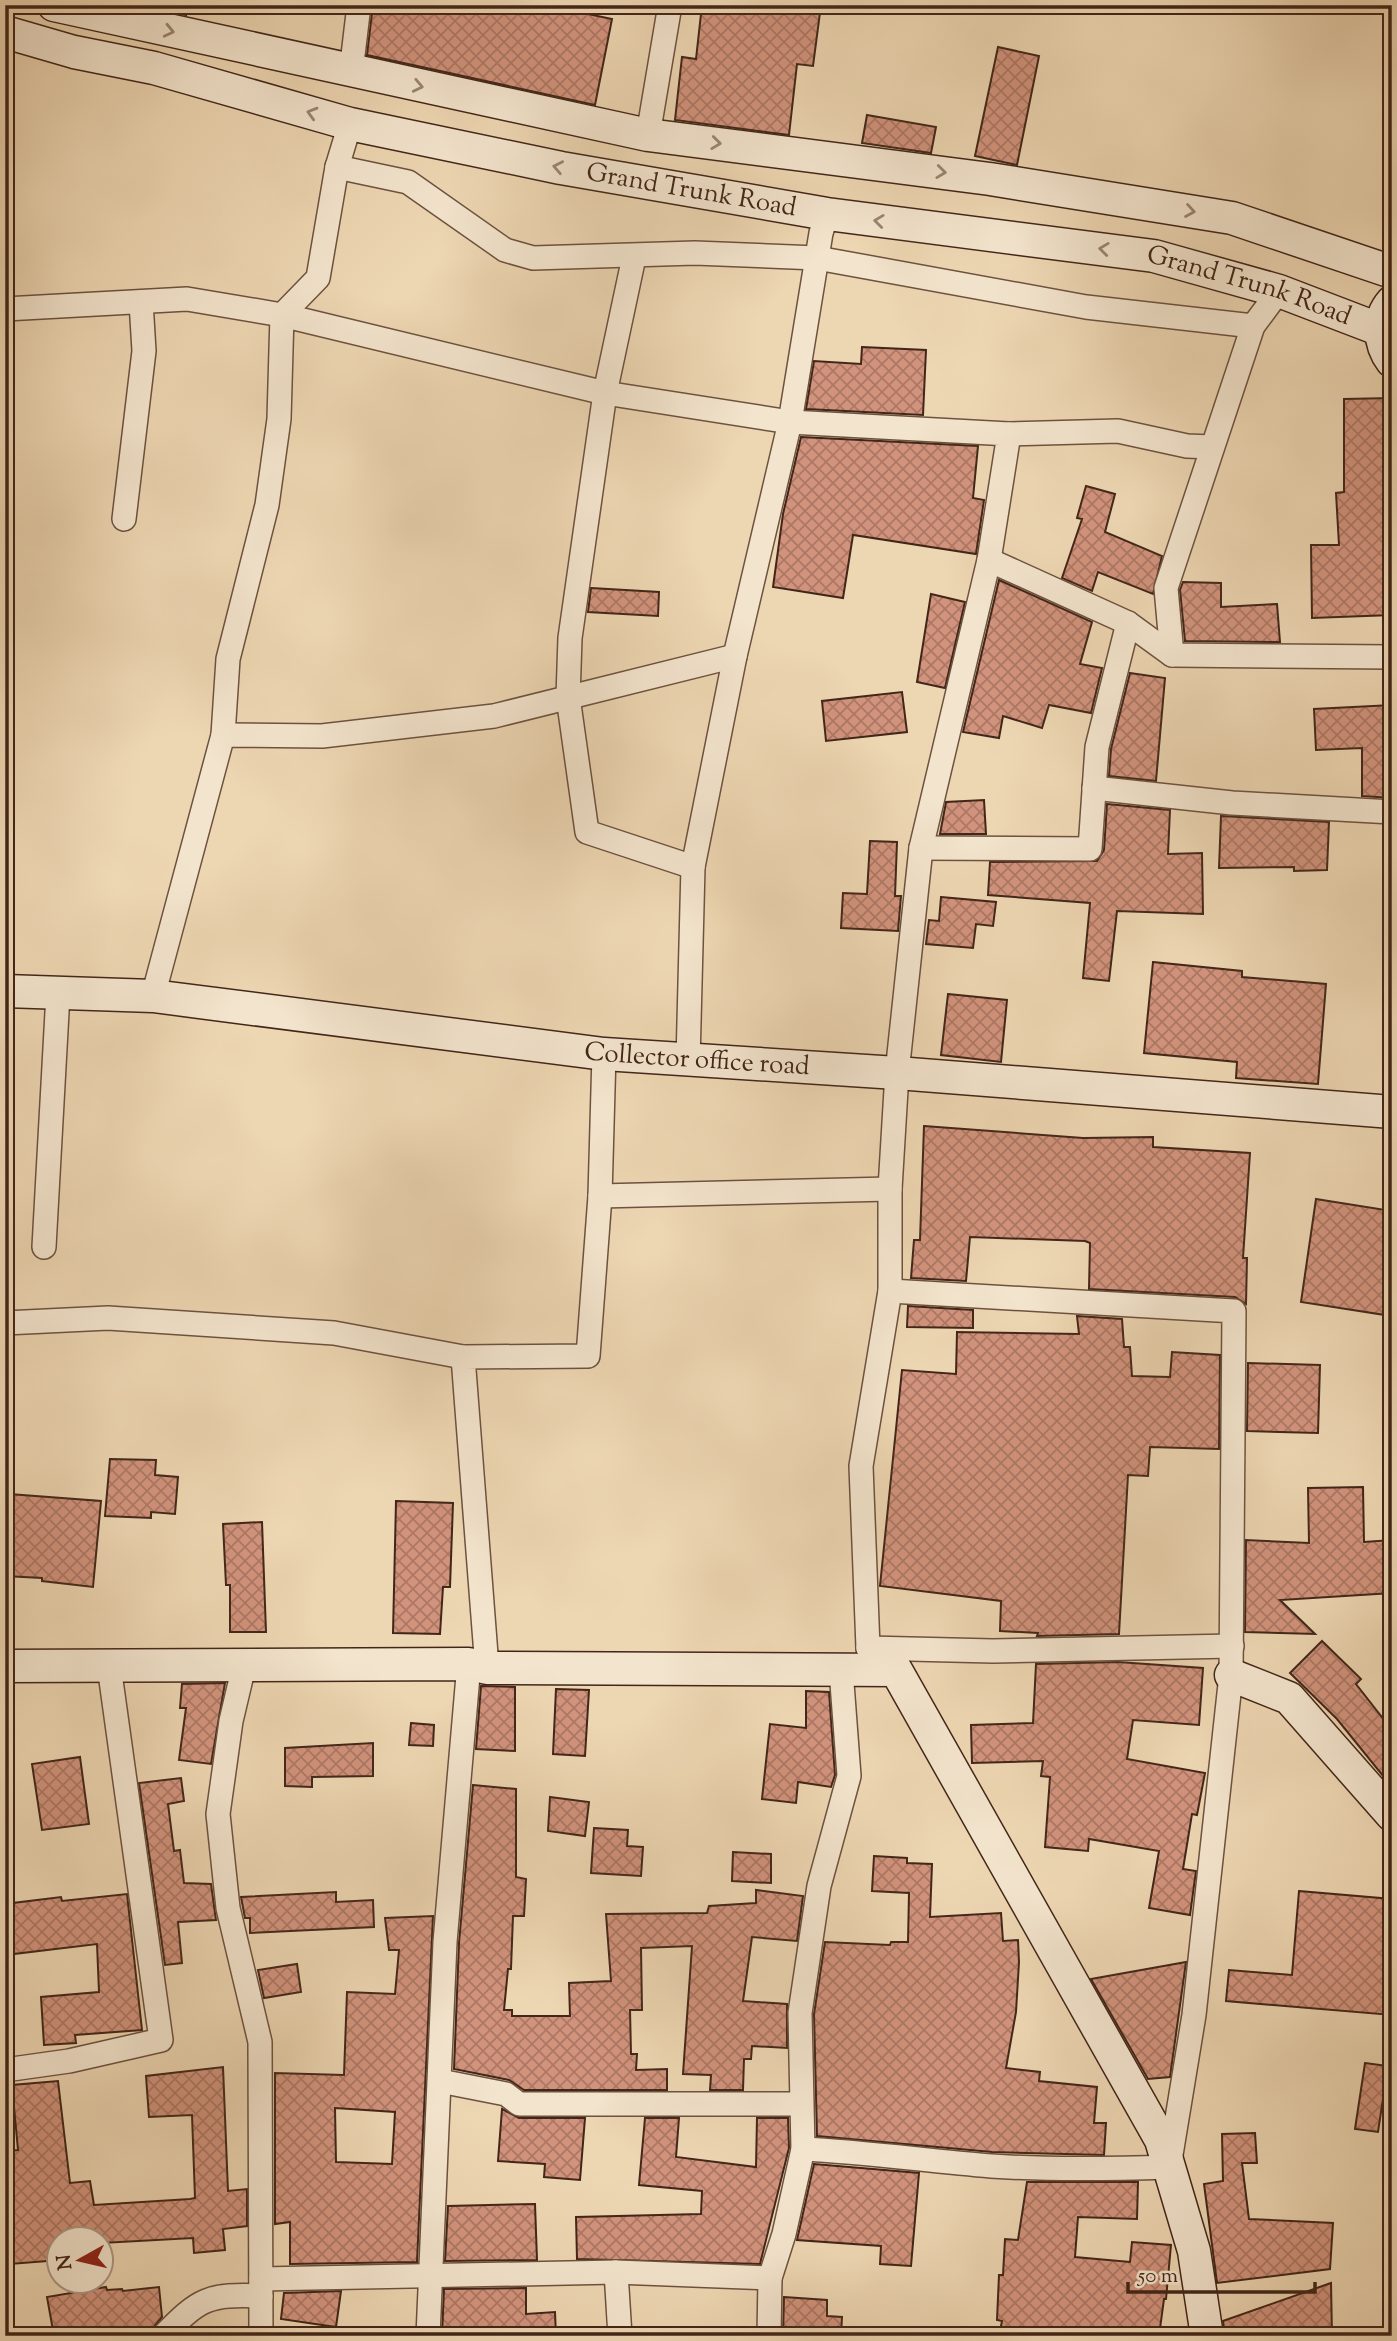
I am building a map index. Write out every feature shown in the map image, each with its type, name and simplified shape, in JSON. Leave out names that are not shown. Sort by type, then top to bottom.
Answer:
[{"type":"street","points":[[54,5],[648,135],[990,178],[1232,218],[1392,272]]},
{"type":"street","points":[[351,72],[359,5]]},
{"type":"street","points":[[648,135],[670,5]]},
{"type":"street","name":"Grand Trunk Road","points":[[5,32],[74,52],[154,68],[350,124],[561,168],[827,214],[1154,256],[1279,291],[1386,316]]},
{"type":"street","points":[[153,996],[223,735],[228,659],[271,481],[279,419],[282,315],[318,278],[337,167],[350,124]]},
{"type":"street","points":[[337,167],[408,182],[505,250],[533,258],[634,257],[695,253],[817,258],[1086,307],[1253,326]]},
{"type":"street","points":[[688,1061],[693,867],[735,656],[790,422],[817,258],[827,214]]},
{"type":"street","points":[[634,257],[605,393],[570,638],[568,697],[587,832],[693,867]]},
{"type":"street","points":[[1172,655],[1166,588],[1253,326],[1279,291]]},
{"type":"street","points":[[5,309],[187,299],[282,315],[605,393],[790,422],[1009,434],[1118,431],[1187,446],[1212,447]]},
{"type":"street","points":[[124,519],[144,352],[141,302]]},
{"type":"street","points":[[1386,316],[1384,351],[1392,362]]},
{"type":"street","points":[[868,1648],[861,1466],[890,1291],[890,1189],[897,1073],[921,848],[989,560],[1009,434]]},
{"type":"street","points":[[989,560],[1128,624],[1172,655],[1392,657]]},
{"type":"street","points":[[921,848],[1090,849],[1097,747],[1128,624]]},
{"type":"street","points":[[223,735],[322,736],[494,716],[735,656]]},
{"type":"street","points":[[1094,788],[1232,803],[1392,812]]},
{"type":"street","name":"Collector office road","points":[[5,991],[153,996],[604,1054],[897,1073],[1392,1112]]},
{"type":"street","points":[[44,1247],[58,994]]},
{"type":"street","points":[[5,1323],[108,1318],[334,1333],[463,1357],[588,1356],[600,1196],[604,1054]]},
{"type":"street","points":[[600,1196],[890,1189]]},
{"type":"street","points":[[890,1291],[1234,1311],[1231,1660],[1194,2015],[1169,2167]]},
{"type":"street","points":[[428,2336],[445,1942],[478,1666],[463,1357]]},
{"type":"street","points":[[868,1648],[993,1650],[1231,1660],[1289,1698],[1392,1815]]},
{"type":"street","points":[[868,1648],[897,1670],[1161,2140],[1194,2251],[1208,2336]]},
{"type":"street","points":[[5,1666],[478,1666],[897,1670]]},
{"type":"street","points":[[5,2070],[69,2061],[160,2040],[109,1666]]},
{"type":"street","points":[[244,1666],[231,1721],[218,1814],[228,1908],[260,2042],[261,2336]]},
{"type":"street","points":[[769,2336],[770,2278],[785,2234],[803,2149],[800,2013],[819,1886],[849,1776],[841,1670]]},
{"type":"street","points":[[440,2081],[506,2094],[519,2104],[801,2104]]},
{"type":"street","points":[[803,2149],[883,2153],[991,2166],[1095,2170],[1169,2167]]},
{"type":"street","points":[[163,2336],[187,2312],[219,2294],[261,2287],[429,2274],[616,2272],[770,2278]]},
{"type":"street","points":[[616,2272],[620,2336]]},
{"type":"building","points":[[141,5],[187,5],[186,15]]},
{"type":"building","points":[[373,5],[545,5],[612,19],[595,105],[367,55]]},
{"type":"building","points":[[702,5],[821,5],[813,66],[797,64],[789,135],[675,120],[682,57],[696,59]]},
{"type":"building","points":[[998,47],[1039,56],[1017,165],[975,156]]},
{"type":"building","points":[[867,115],[936,127],[931,153],[862,143]]},
{"type":"building","points":[[862,347],[926,350],[923,415],[806,409],[814,361],[861,364]]},
{"type":"building","points":[[1392,398],[1392,615],[1312,618],[1311,545],[1339,545],[1336,493],[1344,492],[1344,399]]},
{"type":"building","points":[[801,437],[978,446],[973,498],[984,500],[976,554],[853,535],[843,598],[773,587],[783,514]]},
{"type":"building","points":[[1086,486],[1115,494],[1105,532],[1162,556],[1153,594],[1098,572],[1092,591],[1062,578],[1082,519],[1077,518]]},
{"type":"building","points":[[999,580],[1092,622],[1080,664],[1102,668],[1091,713],[1049,705],[1042,728],[1003,716],[999,738],[963,732]]},
{"type":"building","points":[[1183,582],[1221,583],[1221,607],[1277,604],[1280,642],[1185,641],[1180,590]]},
{"type":"building","points":[[591,588],[659,592],[658,616],[588,612]]},
{"type":"building","points":[[931,594],[965,602],[945,688],[917,682]]},
{"type":"building","points":[[1130,673],[1165,678],[1156,781],[1109,776],[1111,749]]},
{"type":"building","points":[[902,692],[907,732],[826,741],[822,701]]},
{"type":"building","points":[[1392,705],[1392,798],[1362,796],[1362,748],[1316,750],[1314,709]]},
{"type":"building","points":[[984,800],[986,834],[940,834],[946,802]]},
{"type":"building","points":[[1107,804],[1170,810],[1168,854],[1202,853],[1203,914],[1117,911],[1109,981],[1083,978],[1090,903],[988,895],[990,862],[1097,861],[1104,850]]},
{"type":"building","points":[[1221,816],[1329,822],[1327,870],[1294,871],[1294,867],[1219,868]]},
{"type":"building","points":[[870,841],[897,842],[895,896],[901,896],[898,931],[841,928],[843,893],[867,894]]},
{"type":"building","points":[[941,897],[996,902],[993,926],[976,924],[973,948],[926,944],[929,920],[939,921]]},
{"type":"building","points":[[1153,962],[1242,971],[1242,977],[1326,984],[1318,1084],[1236,1078],[1237,1062],[1144,1053]]},
{"type":"building","points":[[948,994],[1007,1000],[1001,1062],[941,1055]]},
{"type":"building","points":[[924,1126],[1083,1138],[1153,1137],[1153,1147],[1250,1153],[1243,1258],[1247,1258],[1246,1304],[1235,1297],[1089,1289],[1090,1243],[1085,1241],[970,1237],[966,1281],[911,1278],[914,1240],[920,1240]]},
{"type":"building","points":[[1316,1199],[1392,1211],[1392,1269],[1385,1315],[1301,1302]]},
{"type":"building","points":[[908,1306],[973,1310],[973,1328],[907,1327]]},
{"type":"building","points":[[1077,1316],[1122,1319],[1124,1347],[1130,1347],[1132,1376],[1170,1377],[1172,1352],[1220,1355],[1219,1449],[1150,1447],[1148,1476],[1128,1475],[1119,1634],[1037,1636],[1038,1633],[1000,1631],[1001,1601],[880,1586],[902,1370],[956,1374],[957,1332],[1079,1334]]},
{"type":"building","points":[[1248,1363],[1320,1365],[1318,1433],[1247,1431]]},
{"type":"building","points":[[110,1459],[156,1460],[155,1475],[178,1477],[175,1514],[151,1512],[151,1518],[105,1516]]},
{"type":"building","points":[[1363,1487],[1364,1542],[1392,1540],[1392,1593],[1280,1600],[1315,1634],[1245,1632],[1246,1540],[1309,1543],[1308,1488]]},
{"type":"building","points":[[9,1494],[101,1501],[93,1587],[42,1581],[42,1578],[5,1576],[5,1516]]},
{"type":"building","points":[[396,1501],[453,1503],[450,1587],[443,1587],[440,1634],[393,1633]]},
{"type":"building","points":[[262,1522],[266,1632],[230,1632],[230,1585],[226,1585],[223,1524]]},
{"type":"building","points":[[1322,1641],[1361,1679],[1356,1684],[1392,1730],[1392,1787],[1337,1719],[1290,1673]]},
{"type":"building","points":[[1118,1662],[1203,1668],[1199,1725],[1133,1720],[1127,1759],[1205,1773],[1197,1815],[1192,1814],[1183,1869],[1196,1871],[1190,1915],[1149,1908],[1159,1851],[1089,1839],[1088,1851],[1045,1847],[1050,1777],[1041,1776],[1043,1761],[972,1763],[971,1725],[1033,1723],[1036,1664]]},
{"type":"building","points":[[225,1683],[211,1764],[179,1760],[186,1708],[180,1708],[182,1684]]},
{"type":"building","points":[[481,1686],[515,1687],[515,1751],[476,1749]]},
{"type":"building","points":[[556,1689],[589,1690],[585,1756],[553,1754]]},
{"type":"building","points":[[806,1691],[829,1692],[835,1775],[831,1787],[798,1782],[796,1803],[762,1799],[770,1724],[806,1728]]},
{"type":"building","points":[[411,1723],[434,1725],[433,1746],[409,1745]]},
{"type":"building","points":[[373,1743],[373,1776],[312,1777],[312,1787],[285,1786],[285,1748]]},
{"type":"building","points":[[80,1757],[89,1824],[42,1830],[32,1764]]},
{"type":"building","points":[[181,1778],[184,1801],[168,1804],[174,1851],[180,1850],[184,1883],[211,1884],[216,1920],[178,1922],[182,1963],[165,1965],[139,1783]]},
{"type":"building","points":[[473,1785],[516,1789],[516,1877],[526,1879],[524,1916],[513,1916],[511,1969],[508,1969],[504,2010],[512,2010],[512,2016],[570,2016],[569,1983],[611,1981],[606,1914],[707,1913],[709,1906],[756,1903],[756,1890],[803,1896],[797,1941],[752,1937],[743,2001],[787,2004],[787,2048],[752,2046],[751,2059],[744,2059],[743,2090],[710,2090],[711,2075],[683,2074],[692,1946],[641,1948],[642,2010],[630,2010],[631,2054],[637,2054],[636,2070],[667,2069],[667,2090],[524,2090],[509,2080],[454,2069],[459,1943]]},
{"type":"building","points":[[550,1797],[589,1802],[585,1836],[548,1831]]},
{"type":"building","points":[[594,1828],[628,1830],[627,1846],[643,1847],[641,1876],[591,1873]]},
{"type":"building","points":[[733,1852],[771,1854],[771,1883],[732,1881]]},
{"type":"building","points":[[874,1856],[907,1858],[907,1863],[932,1864],[930,1917],[1001,1913],[1003,1941],[1018,1940],[1019,1962],[1016,2012],[1006,2068],[1040,2072],[1039,2081],[1097,2087],[1094,2123],[1106,2123],[1104,2155],[992,2152],[817,2136],[814,2014],[825,1942],[890,1945],[891,1942],[908,1942],[909,1893],[872,1891]]},
{"type":"building","points":[[1299,1891],[1392,1899],[1392,2015],[1226,2001],[1229,1970],[1292,1975]]},
{"type":"building","points":[[336,1892],[336,1902],[373,1900],[374,1927],[250,1933],[250,1918],[245,1918],[241,1897]]},
{"type":"building","points":[[127,1894],[142,2030],[75,2035],[76,2043],[44,2045],[41,1997],[99,1992],[97,1944],[5,1955],[5,1904],[61,1897],[62,1901]]},
{"type":"building","points":[[433,1916],[417,2262],[290,2264],[290,2222],[275,2224],[275,2073],[344,2075],[347,1992],[395,1994],[399,1950],[389,1950],[385,1918]],"holes":[[[335,2108],[395,2112],[392,2164],[336,2162]]]},
{"type":"building","points":[[1186,1962],[1170,2077],[1148,2079],[1091,1979]]},
{"type":"building","points":[[297,1964],[301,1992],[264,1998],[258,1970]]},
{"type":"building","points":[[1365,2063],[1388,2066],[1378,2132],[1355,2129]]},
{"type":"building","points":[[223,2067],[228,2191],[247,2189],[247,2226],[223,2229],[225,2250],[194,2253],[193,2238],[116,2242],[116,2226],[46,2226],[46,2261],[10,2264],[5,2151],[18,2150],[12,2085],[58,2081],[70,2183],[90,2181],[94,2205],[195,2198],[192,2115],[149,2117],[146,2076]]},
{"type":"building","points":[[502,2109],[519,2118],[585,2118],[580,2180],[544,2177],[545,2164],[498,2161]]},
{"type":"building","points":[[645,2118],[679,2118],[676,2157],[756,2167],[757,2118],[788,2118],[789,2148],[760,2264],[577,2259],[576,2217],[701,2214],[702,2191],[639,2185]]},
{"type":"building","points":[[1255,2133],[1257,2163],[1242,2163],[1249,2219],[1333,2223],[1330,2269],[1217,2283],[1204,2184],[1223,2181],[1222,2134]]},
{"type":"building","points":[[814,2164],[919,2173],[911,2266],[880,2264],[881,2246],[797,2240]]},
{"type":"building","points":[[1027,2182],[1138,2182],[1137,2219],[1078,2217],[1075,2257],[1130,2262],[1132,2242],[1171,2245],[1166,2299],[1159,2336],[999,2336],[1002,2321],[997,2320],[999,2275],[1003,2275],[1005,2239],[1018,2240]]},
{"type":"building","points":[[535,2204],[537,2260],[445,2261],[448,2206]]},
{"type":"building","points":[[1331,2283],[1332,2336],[1225,2336],[1223,2321]]},
{"type":"building","points":[[159,2287],[162,2317],[149,2333],[54,2336],[47,2297],[116,2296],[116,2289]]},
{"type":"building","points":[[526,2288],[526,2314],[555,2312],[556,2336],[442,2336],[444,2289]]},
{"type":"building","points":[[341,2291],[336,2327],[281,2319],[284,2293]]},
{"type":"building","points":[[784,2297],[827,2300],[827,2316],[842,2317],[841,2336],[783,2336]]}]
